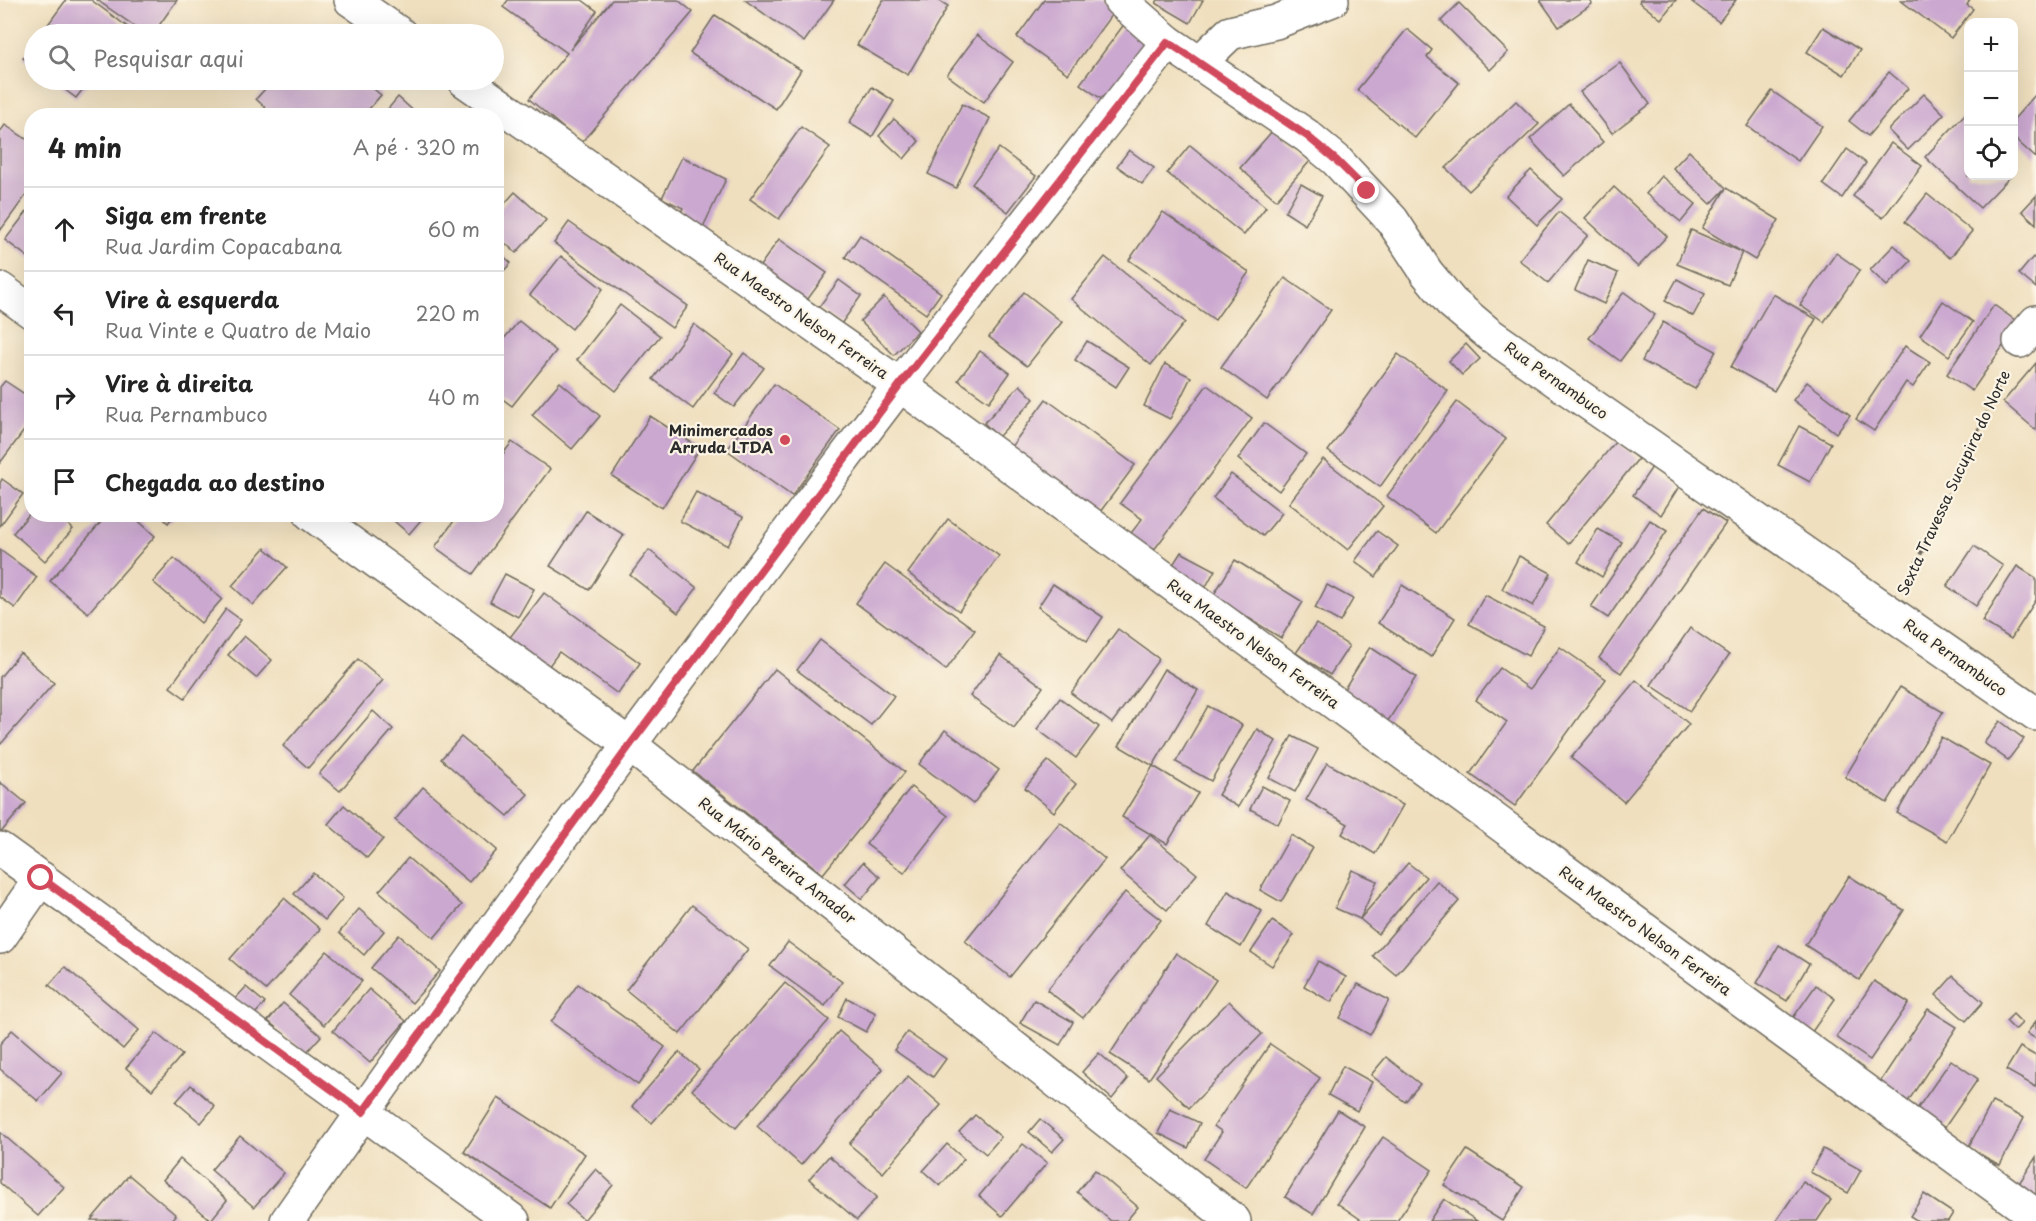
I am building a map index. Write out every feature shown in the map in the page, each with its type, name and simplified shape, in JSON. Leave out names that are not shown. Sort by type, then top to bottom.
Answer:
[{"type":"street","points":[[351,0],[386,24]]},
{"type":"street","name":"Rua Pernambuco","points":[[1120,0],[1168,42],[1307,136],[1336,160],[1392,220],[1427,273],[1451,302],[1489,334],[2036,714]]},
{"type":"street","points":[[1199,63],[1230,33],[1276,22],[1332,0]]},
{"type":"street","points":[[287,1221],[363,1112],[630,745],[900,385],[1168,42]]},
{"type":"street","name":"Rua Maestro Nelson Ferreira","points":[[478,90],[900,385],[2036,1216]]},
{"type":"street","points":[[0,289],[24,306]]},
{"type":"street","name":"Rua Mário Pereira Amador","points":[[322,522],[630,745],[1234,1221]]},
{"type":"street","points":[[0,849],[513,1221]]},
{"type":"street","points":[[0,936],[41,878]]},
{"type":"path","name":"Sexta Travessa Sucupira do Norte","points":[[1893,615],[2028,332]]},
{"type":"building","points":[[66,0],[91,0],[124,24],[48,24]]},
{"type":"building","points":[[97,0],[177,0],[160,24],[132,24]]},
{"type":"building","points":[[508,0],[582,0],[597,11],[570,50],[612,0],[678,0],[693,12],[581,143],[529,99],[567,53],[503,7]]},
{"type":"building","points":[[745,0],[834,0],[804,42]]},
{"type":"building","points":[[883,0],[938,0],[948,6],[908,75],[857,45]]},
{"type":"building","points":[[1044,0],[1101,0],[1115,10],[1068,74],[1017,37]]},
{"type":"building","points":[[1158,0],[1203,0],[1190,23],[1156,3]]},
{"type":"building","points":[[1540,0],[1590,0],[1592,4],[1559,27]]},
{"type":"building","points":[[1640,0],[1676,0],[1661,19],[1639,2]]},
{"type":"building","points":[[1693,0],[1736,0],[1719,22],[1692,2]]},
{"type":"building","points":[[1900,0],[1970,0],[1967,5],[1973,9],[1951,38]]},
{"type":"building","points":[[1459,3],[1508,52],[1490,70],[1441,21]]},
{"type":"building","points":[[715,15],[801,70],[776,109],[690,53]]},
{"type":"building","points":[[1125,23],[1151,41],[1106,102],[1080,84]]},
{"type":"building","points":[[1823,27],[1860,50],[1844,75],[1807,52]]},
{"type":"building","points":[[1407,29],[1432,50],[1427,57],[1459,83],[1415,138],[1357,90]]},
{"type":"building","points":[[977,35],[1013,62],[984,102],[947,75]]},
{"type":"building","points":[[1620,63],[1650,104],[1612,133],[1580,92]]},
{"type":"building","points":[[1889,72],[1908,88],[1868,136],[1849,121]]},
{"type":"building","points":[[872,87],[894,101],[872,137],[849,123]]},
{"type":"building","points":[[65,90],[82,90],[76,98]]},
{"type":"building","points":[[264,90],[375,90],[381,95],[370,108],[266,108],[256,99]]},
{"type":"building","points":[[1772,91],[1822,126],[1798,161],[1747,126]]},
{"type":"building","points":[[1924,94],[1944,114],[1908,150],[1888,130]]},
{"type":"building","points":[[2036,94],[2036,158],[2018,142],[2018,114]]},
{"type":"building","points":[[398,97],[410,108],[389,108]]},
{"type":"building","points":[[1516,101],[1539,124],[1469,191],[1446,168]]},
{"type":"building","points":[[962,104],[990,118],[956,188],[928,174]]},
{"type":"building","points":[[1569,104],[1603,142],[1564,176],[1530,139]]},
{"type":"building","points":[[1964,115],[1964,180],[2007,180],[1980,208],[1925,157]]},
{"type":"building","points":[[894,119],[919,141],[904,159],[879,136]]},
{"type":"building","points":[[5,125],[24,138],[24,198],[0,231],[0,132]]},
{"type":"building","points":[[801,127],[830,147],[779,219],[750,199]]},
{"type":"building","points":[[1274,129],[1310,161],[1276,200],[1240,168]]},
{"type":"building","points":[[1891,143],[1922,166],[1883,218],[1853,196]]},
{"type":"building","points":[[1190,145],[1266,207],[1244,235],[1167,173]]},
{"type":"building","points":[[999,148],[1036,176],[1008,212],[972,184]]},
{"type":"building","points":[[1847,149],[1866,163],[1842,198],[1823,184]]},
{"type":"building","points":[[1129,150],[1154,168],[1142,184],[1117,166]]},
{"type":"building","points":[[1689,151],[1726,188],[1711,204],[1673,168]]},
{"type":"building","points":[[682,157],[726,179],[702,229],[678,218],[683,208],[662,198]]},
{"type":"building","points":[[1531,170],[1562,199],[1537,225],[1506,196]]},
{"type":"building","points":[[1661,176],[1696,204],[1681,222],[1646,194]]},
{"type":"building","points":[[1301,184],[1322,196],[1305,225],[1285,212]]},
{"type":"building","points":[[1614,187],[1667,236],[1638,267],[1585,218]]},
{"type":"building","points":[[1726,188],[1779,220],[1755,260],[1702,228]]},
{"type":"building","points":[[515,192],[546,220],[516,253],[504,242],[504,204]]},
{"type":"building","points":[[1927,194],[1972,231],[1950,258],[1905,222]]},
{"type":"building","points":[[2036,196],[2036,224],[2022,211]]},
{"type":"building","points":[[1163,212],[1249,272],[1215,320],[1129,260]]},
{"type":"building","points":[[1559,212],[1588,235],[1548,283],[1519,260]]},
{"type":"building","points":[[24,215],[24,254],[5,240]]},
{"type":"building","points":[[569,222],[688,306],[672,328],[554,243]]},
{"type":"building","points":[[1691,230],[1742,252],[1728,285],[1677,264]]},
{"type":"building","points":[[860,235],[941,293],[926,314],[845,257]]},
{"type":"building","points":[[779,239],[827,273],[802,307],[755,273]]},
{"type":"building","points":[[1894,245],[1911,261],[1887,286],[1870,270]]},
{"type":"building","points":[[1836,253],[1860,270],[1824,322],[1800,305]]},
{"type":"building","points":[[504,256],[511,263],[504,270]]},
{"type":"building","points":[[561,256],[603,289],[572,329],[530,295]]},
{"type":"building","points":[[1105,257],[1185,322],[1151,365],[1071,299]]},
{"type":"building","points":[[2033,257],[2036,260],[2036,288],[2019,274]]},
{"type":"building","points":[[1588,260],[1618,273],[1604,304],[1575,290]]},
{"type":"building","points":[[1285,278],[1331,310],[1267,400],[1221,367]]},
{"type":"building","points":[[1677,279],[1705,294],[1693,316],[1665,301]]},
{"type":"building","points":[[839,280],[861,296],[841,324],[818,308]]},
{"type":"building","points":[[1024,292],[1062,322],[1027,366],[989,337]]},
{"type":"building","points":[[1624,292],[1655,315],[1620,361],[1589,338]]},
{"type":"building","points":[[1773,294],[1816,319],[1774,391],[1731,367]]},
{"type":"building","points":[[884,297],[918,331],[894,355],[860,321]]},
{"type":"building","points":[[1943,301],[1973,322],[1949,356],[1920,335]]},
{"type":"building","points":[[620,305],[660,336],[616,391],[577,360]]},
{"type":"building","points":[[1994,305],[2019,323],[1972,391],[1947,374]]},
{"type":"building","points":[[519,321],[556,351],[512,406],[504,400],[504,339]]},
{"type":"building","points":[[1663,322],[1716,351],[1695,389],[1642,361]]},
{"type":"building","points":[[694,324],[733,354],[693,409],[653,379]]},
{"type":"building","points":[[1087,341],[1129,367],[1116,387],[1075,360]]},
{"type":"building","points":[[1466,344],[1480,359],[1462,375],[1449,361]]},
{"type":"building","points":[[1905,346],[1930,362],[1913,387],[1906,382],[1874,431],[1856,419]]},
{"type":"building","points":[[980,351],[1010,373],[989,402],[958,380]]},
{"type":"building","points":[[744,353],[764,368],[734,407],[714,393]]},
{"type":"building","points":[[1398,354],[1448,391],[1380,487],[1328,451]]},
{"type":"building","points":[[2036,363],[2036,430],[2003,402]]},
{"type":"building","points":[[1165,364],[1191,377],[1170,419],[1144,406]]},
{"type":"building","points":[[5,381],[24,394],[24,431],[0,463],[0,387]]},
{"type":"building","points":[[560,382],[600,416],[572,449],[532,415]]},
{"type":"building","points":[[1807,382],[1850,415],[1836,433],[1793,400]]},
{"type":"building","points":[[774,384],[840,430],[792,496],[727,450]]},
{"type":"building","points":[[1020,385],[1034,399],[998,437],[984,423]]},
{"type":"building","points":[[1207,385],[1252,418],[1151,554],[1128,537],[1142,519],[1120,503]]},
{"type":"building","points":[[1046,399],[1135,465],[1097,516],[1008,451]]},
{"type":"building","points":[[1457,402],[1506,439],[1436,533],[1387,496]]},
{"type":"building","points":[[650,416],[700,448],[662,508],[612,476]]},
{"type":"building","points":[[1264,423],[1306,454],[1279,491],[1238,459]]},
{"type":"building","points":[[1799,426],[1831,443],[1810,482],[1778,465]]},
{"type":"building","points":[[1616,441],[1638,459],[1568,544],[1546,525]]},
{"type":"building","points":[[512,442],[550,469],[473,574],[435,547],[453,522],[504,522],[504,452]]},
{"type":"building","points":[[1323,459],[1383,506],[1348,550],[1289,503]]},
{"type":"building","points":[[1652,467],[1680,485],[1661,515],[1633,495]]},
{"type":"building","points":[[1231,474],[1282,513],[1263,536],[1213,498]]},
{"type":"building","points":[[2,479],[23,494],[0,526],[0,483]]},
{"type":"building","points":[[696,492],[743,517],[728,546],[680,521]]},
{"type":"building","points":[[1703,508],[1726,523],[1621,673],[1599,658]]},
{"type":"building","points":[[586,511],[624,535],[589,590],[550,566]]},
{"type":"building","points":[[948,519],[999,556],[959,611],[908,573]]},
{"type":"building","points":[[24,520],[66,522],[73,529],[45,561],[13,533]]},
{"type":"building","points":[[1650,520],[1667,531],[1608,618],[1591,607]]},
{"type":"building","points":[[101,522],[140,522],[155,536],[88,613],[50,581]]},
{"type":"building","points":[[395,522],[419,522],[409,534]]},
{"type":"building","points":[[1598,529],[1622,542],[1602,577],[1578,562]]},
{"type":"building","points":[[1377,531],[1398,546],[1376,577],[1355,561]]},
{"type":"building","points":[[1974,546],[2003,566],[1976,606],[1947,586]]},
{"type":"building","points":[[265,548],[287,567],[253,605],[232,586]]},
{"type":"building","points":[[0,550],[37,577],[15,608],[0,597]]},
{"type":"building","points":[[649,550],[697,588],[678,613],[630,575]]},
{"type":"building","points":[[1181,552],[1215,570],[1204,590],[1169,571]]},
{"type":"building","points":[[1519,556],[1551,573],[1533,606],[1502,589]]},
{"type":"building","points":[[174,558],[222,599],[201,623],[153,582]]},
{"type":"building","points":[[1235,560],[1303,602],[1281,638],[1213,596]]},
{"type":"building","points":[[885,564],[975,630],[946,670],[856,603]]},
{"type":"building","points":[[2017,566],[2036,578],[2036,600],[2011,639],[1982,621]]},
{"type":"building","points":[[505,574],[534,589],[518,617],[490,602]]},
{"type":"building","points":[[1053,584],[1103,617],[1087,641],[1038,607]]},
{"type":"building","points":[[1327,585],[1353,599],[1340,622],[1315,608]]},
{"type":"building","points":[[1402,585],[1455,618],[1431,657],[1378,623]]},
{"type":"building","points":[[544,593],[640,663],[618,694],[559,652],[543,674],[504,645]]},
{"type":"building","points":[[1485,595],[1544,626],[1528,656],[1469,624]]},
{"type":"building","points":[[226,609],[241,620],[185,698],[170,687]]},
{"type":"building","points":[[1316,624],[1349,646],[1330,675],[1296,653]]},
{"type":"building","points":[[1690,628],[1729,655],[1690,711],[1651,685]]},
{"type":"building","points":[[1118,629],[1159,659],[1112,723],[1071,693]]},
{"type":"building","points":[[244,636],[272,660],[256,678],[228,655]]},
{"type":"building","points":[[820,640],[894,696],[871,725],[797,670]]},
{"type":"building","points":[[1370,647],[1416,677],[1386,724],[1341,694]]},
{"type":"building","points":[[1560,647],[1606,679],[1515,806],[1470,774],[1507,722],[1476,700],[1500,668],[1530,689]]},
{"type":"building","points":[[20,653],[54,683],[0,745],[0,677]]},
{"type":"building","points":[[1000,655],[1043,687],[1014,728],[970,696]]},
{"type":"building","points":[[358,659],[383,680],[308,768],[283,746]]},
{"type":"building","points":[[775,669],[905,772],[823,874],[693,771]]},
{"type":"building","points":[[1164,669],[1198,690],[1153,766],[1119,746]]},
{"type":"building","points":[[1636,680],[1689,724],[1624,802],[1571,758]]},
{"type":"building","points":[[1900,687],[1943,712],[1887,803],[1845,777]]},
{"type":"building","points":[[1060,698],[1099,727],[1076,758],[1037,729]]},
{"type":"building","points":[[1208,706],[1242,725],[1211,781],[1176,762]]},
{"type":"building","points":[[373,711],[393,729],[340,791],[319,774]]},
{"type":"building","points":[[2000,721],[2024,739],[2008,760],[1984,743]]},
{"type":"building","points":[[1257,729],[1276,741],[1238,807],[1218,795]]},
{"type":"building","points":[[945,730],[999,770],[973,804],[919,764]]},
{"type":"building","points":[[1292,736],[1318,749],[1295,792],[1269,778]]},
{"type":"building","points":[[461,737],[528,794],[508,816],[441,759]]},
{"type":"building","points":[[1941,737],[1990,765],[1947,841],[1897,813]]},
{"type":"building","points":[[1048,761],[1076,784],[1054,812],[1025,788]]},
{"type":"building","points":[[1327,763],[1403,805],[1375,854],[1342,834],[1348,824],[1306,800]]},
{"type":"building","points":[[1153,766],[1198,793],[1167,844],[1122,817]]},
{"type":"building","points":[[0,782],[26,803],[2,831],[0,830]]},
{"type":"building","points":[[1262,786],[1290,801],[1278,824],[1250,809]]},
{"type":"building","points":[[423,787],[497,850],[469,882],[395,820]]},
{"type":"building","points":[[911,787],[948,816],[904,873],[866,844]]},
{"type":"building","points":[[344,805],[383,839],[367,858],[328,824]]},
{"type":"building","points":[[1060,822],[1105,859],[1010,977],[965,941]]},
{"type":"building","points":[[1150,835],[1197,874],[1167,910],[1120,871]]},
{"type":"building","points":[[1291,835],[1313,848],[1281,902],[1260,890]]},
{"type":"building","points":[[408,858],[462,905],[434,938],[379,891]]},
{"type":"building","points":[[863,862],[880,877],[862,899],[845,884]]},
{"type":"building","points":[[1408,863],[1426,877],[1378,934],[1360,919]]},
{"type":"building","points":[[1352,870],[1377,881],[1360,919],[1335,908]]},
{"type":"building","points":[[313,873],[343,898],[325,920],[294,894]]},
{"type":"building","points":[[1849,876],[1904,910],[1859,980],[1805,945]]},
{"type":"building","points":[[1437,881],[1459,901],[1396,975],[1373,956]]},
{"type":"building","points":[[1228,891],[1262,911],[1241,947],[1208,926]]},
{"type":"building","points":[[1125,892],[1161,920],[1083,1018],[1047,990]]},
{"type":"building","points":[[284,898],[320,929],[266,990],[230,959]]},
{"type":"building","points":[[692,905],[748,949],[680,1034],[626,990]]},
{"type":"building","points":[[359,909],[384,931],[364,955],[339,933]]},
{"type":"building","points":[[1272,921],[1294,935],[1272,966],[1251,952]]},
{"type":"building","points":[[399,935],[440,971],[412,1003],[371,968]]},
{"type":"building","points":[[788,942],[842,982],[825,1006],[770,966]]},
{"type":"building","points":[[1779,945],[1809,964],[1787,1001],[1757,983]]},
{"type":"building","points":[[327,951],[362,981],[324,1025],[289,995]]},
{"type":"building","points":[[1176,953],[1216,980],[1149,1079],[1110,1054]]},
{"type":"building","points":[[1318,961],[1346,977],[1331,1002],[1304,986]]},
{"type":"building","points":[[65,967],[139,1030],[123,1049],[49,985]]},
{"type":"building","points":[[1953,976],[1983,1002],[1966,1021],[1936,995]]},
{"type":"building","points":[[1874,981],[1909,1003],[1870,1060],[1836,1037]]},
{"type":"building","points":[[785,983],[829,1020],[736,1128],[692,1090]]},
{"type":"building","points":[[578,984],[665,1047],[638,1085],[551,1022]]},
{"type":"building","points":[[1358,984],[1389,1000],[1370,1035],[1340,1018]]},
{"type":"building","points":[[1816,985],[1835,999],[1809,1036],[1790,1022]]},
{"type":"building","points":[[246,987],[265,1003],[254,1015],[235,999]]},
{"type":"building","points":[[369,989],[406,1021],[370,1063],[333,1031]]},
{"type":"building","points":[[847,998],[876,1013],[866,1032],[838,1017]]},
{"type":"building","points":[[1034,1000],[1073,1022],[1060,1045],[1020,1023]]},
{"type":"building","points":[[1229,1001],[1262,1034],[1189,1108],[1156,1076]]},
{"type":"building","points":[[283,1003],[321,1036],[306,1053],[268,1021]]},
{"type":"building","points":[[1928,1009],[1957,1027],[1905,1106],[1876,1088]]},
{"type":"building","points":[[2013,1014],[2022,1023],[2015,1030],[2006,1021]]},
{"type":"building","points":[[2036,1021],[2036,1039],[2027,1033]]},
{"type":"building","points":[[12,1030],[62,1073],[38,1101],[0,1069],[0,1044]]},
{"type":"building","points":[[839,1031],[883,1069],[801,1165],[757,1126]]},
{"type":"building","points":[[907,1032],[946,1059],[933,1077],[894,1050]]},
{"type":"building","points":[[156,1033],[182,1055],[152,1090],[126,1068]]},
{"type":"building","points":[[1270,1044],[1320,1078],[1246,1188],[1204,1159],[1222,1132],[1214,1126]]},
{"type":"building","points":[[2020,1047],[2036,1056],[2036,1087],[2006,1070]]},
{"type":"building","points":[[679,1052],[699,1069],[652,1123],[632,1106]]},
{"type":"building","points":[[1099,1053],[1128,1079],[1112,1099],[1082,1072]]},
{"type":"building","points":[[1386,1057],[1420,1084],[1405,1102],[1371,1075]]},
{"type":"building","points":[[1951,1060],[1978,1079],[1943,1130],[1915,1112]]},
{"type":"building","points":[[1343,1066],[1372,1082],[1357,1111],[1328,1095]]},
{"type":"building","points":[[908,1076],[941,1105],[883,1173],[849,1144]]},
{"type":"building","points":[[191,1085],[215,1106],[201,1123],[176,1102]]},
{"type":"building","points":[[498,1098],[585,1154],[550,1208],[464,1152]]},
{"type":"building","points":[[1992,1102],[2024,1118],[2000,1165],[1968,1148]]},
{"type":"building","points":[[1170,1109],[1200,1123],[1188,1148],[1158,1133]]},
{"type":"building","points":[[1338,1110],[1365,1127],[1313,1214],[1285,1197]]},
{"type":"building","points":[[975,1115],[1001,1137],[986,1154],[959,1132]]},
{"type":"building","points":[[1040,1119],[1064,1139],[1052,1152],[1029,1132]]},
{"type":"building","points":[[0,1132],[64,1187],[38,1216],[0,1183]]},
{"type":"building","points":[[240,1136],[284,1173],[254,1207],[211,1170]]},
{"type":"building","points":[[1383,1137],[1432,1170],[1397,1221],[1363,1221],[1337,1203]]},
{"type":"building","points":[[947,1144],[964,1159],[940,1186],[923,1171]]},
{"type":"building","points":[[1023,1144],[1047,1163],[1002,1216],[979,1196]]},
{"type":"building","points":[[1823,1149],[1861,1170],[1848,1193],[1810,1172]]},
{"type":"building","points":[[1467,1150],[1524,1187],[1502,1221],[1444,1185]]},
{"type":"building","points":[[829,1156],[877,1197],[857,1220],[809,1179]]},
{"type":"building","points":[[2036,1157],[2036,1201],[2016,1188]]},
{"type":"building","points":[[180,1159],[227,1200],[211,1220],[163,1180]]},
{"type":"building","points":[[596,1169],[613,1185],[584,1220],[566,1204]]},
{"type":"building","points":[[1095,1170],[1138,1207],[1126,1221],[1111,1221],[1077,1192]]},
{"type":"building","points":[[129,1175],[176,1215],[171,1221],[91,1220]]},
{"type":"building","points":[[1803,1182],[1831,1200],[1817,1221],[1776,1221]]},
{"type":"building","points":[[1924,1194],[1953,1213],[1948,1221],[1918,1221],[1910,1216]]},
{"type":"building","points":[[1444,1199],[1477,1221],[1429,1221]]},
{"type":"place","name":"Minimercados Arruda LTDA","points":[[785,440]]},
{"type":"route","points":[[41,878],[363,1112],[630,745],[900,385],[1168,42],[1307,136],[1336,160],[1367,191]]}]
